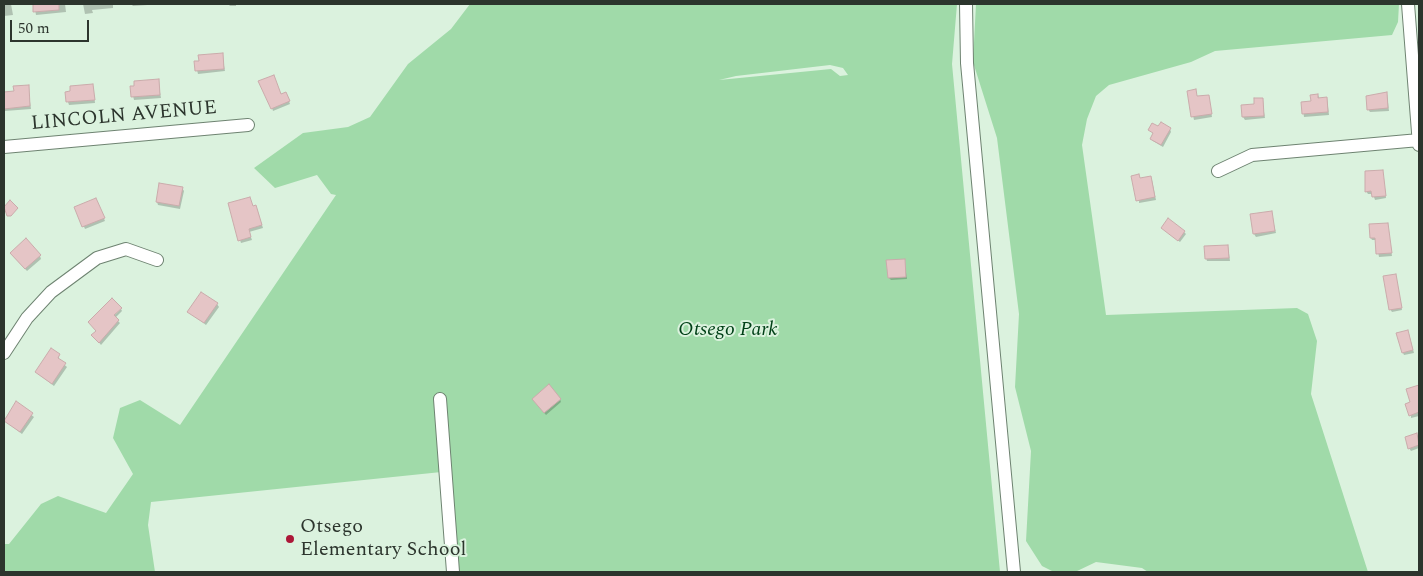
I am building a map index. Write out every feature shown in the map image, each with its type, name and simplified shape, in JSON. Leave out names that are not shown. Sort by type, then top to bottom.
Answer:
[{"type":"street","points":[[966,4],[967,63],[1014,572]]},
{"type":"street","points":[[1408,4],[1419,145]]},
{"type":"street","name":"LINCOLN AVENUE","points":[[4,147],[248,125]]},
{"type":"street","points":[[1218,171],[1252,155],[1419,140]]},
{"type":"street","points":[[4,353],[27,318],[51,292],[97,258],[126,249],[157,260]]},
{"type":"street","points":[[440,399],[453,572]]},
{"type":"green space","name":"Otsego Park","points":[[470,4],[957,4],[952,64],[1000,572],[459,572],[451,471],[151,502],[148,525],[155,572],[4,572],[4,544],[9,544],[41,504],[58,496],[106,513],[133,474],[113,438],[120,408],[140,400],[180,425],[336,195],[331,194],[317,175],[275,188],[254,168],[303,133],[348,127],[370,117],[408,64],[451,29]],"holes":[[[830,65],[843,68],[848,75],[840,76],[831,69],[719,80],[736,76]]]},
{"type":"green space","points":[[976,4],[1399,4],[1398,22],[1392,35],[1215,51],[1191,62],[1109,85],[1096,96],[1087,119],[1082,145],[1106,315],[1297,308],[1308,314],[1317,341],[1311,394],[1368,572],[1148,572],[1142,568],[1096,562],[1075,572],[1054,572],[1042,566],[1026,541],[1031,451],[1015,387],[1019,314],[997,138],[973,62]]},
{"type":"building","points":[[33,4],[59,4],[59,10],[33,12]]},
{"type":"building","points":[[223,53],[224,69],[195,71],[194,61],[199,61],[198,55]]},
{"type":"building","points":[[274,75],[281,94],[286,92],[290,101],[271,109],[258,81]]},
{"type":"building","points":[[159,79],[160,95],[131,97],[130,86],[134,86],[134,81]]},
{"type":"building","points":[[93,84],[95,100],[66,102],[65,92],[70,91],[70,86]]},
{"type":"building","points":[[29,85],[30,106],[4,109],[4,92],[14,91],[13,86]]},
{"type":"building","points":[[1196,89],[1197,96],[1209,95],[1212,114],[1191,117],[1187,91]]},
{"type":"building","points":[[1387,92],[1388,108],[1367,110],[1366,96]]},
{"type":"building","points":[[1318,94],[1318,98],[1327,97],[1328,112],[1302,114],[1301,102],[1311,101],[1310,95]]},
{"type":"building","points":[[1254,98],[1263,98],[1264,116],[1242,117],[1241,105],[1254,104]]},
{"type":"building","points":[[1161,122],[1171,128],[1161,145],[1150,139],[1153,133],[1148,130],[1152,123],[1158,126]]},
{"type":"building","points":[[1383,170],[1386,196],[1372,197],[1371,191],[1365,192],[1365,171]]},
{"type":"building","points":[[1139,174],[1140,178],[1151,176],[1155,197],[1136,201],[1131,176]]},
{"type":"building","points":[[159,183],[183,187],[179,206],[156,202]]},
{"type":"building","points":[[250,197],[253,206],[256,205],[262,225],[249,229],[251,237],[238,241],[228,203]]},
{"type":"building","points":[[96,198],[105,218],[82,227],[74,207]]},
{"type":"building","points":[[10,200],[18,208],[11,216],[7,216],[4,207]]},
{"type":"building","points":[[1272,211],[1275,231],[1253,234],[1250,214]]},
{"type":"building","points":[[1168,218],[1185,231],[1178,241],[1161,228]]},
{"type":"building","points":[[1388,223],[1392,253],[1376,254],[1375,238],[1370,238],[1369,224]]},
{"type":"building","points":[[26,238],[41,255],[25,269],[10,253]]},
{"type":"building","points":[[1228,245],[1229,258],[1205,259],[1204,246]]},
{"type":"building","points":[[905,259],[906,277],[888,278],[886,260]]},
{"type":"building","points":[[1396,274],[1402,308],[1389,310],[1383,276]]},
{"type":"building","points":[[201,292],[218,303],[204,323],[187,312]]},
{"type":"building","points":[[112,298],[122,308],[114,315],[119,320],[99,343],[91,335],[96,331],[88,322]]},
{"type":"building","points":[[1408,330],[1413,350],[1402,353],[1396,333]]},
{"type":"building","points":[[51,348],[60,354],[58,358],[66,363],[52,384],[35,372]]},
{"type":"building","points":[[549,384],[561,399],[544,413],[532,399]]},
{"type":"building","points":[[1419,385],[1419,412],[1409,416],[1405,404],[1410,402],[1406,389]]},
{"type":"building","points":[[16,401],[33,413],[20,432],[4,421]]},
{"type":"building","points":[[1417,433],[1419,445],[1408,449],[1405,437]]},
{"type":"place","name":"Otsego Elementary School","points":[[290,539]]}]
